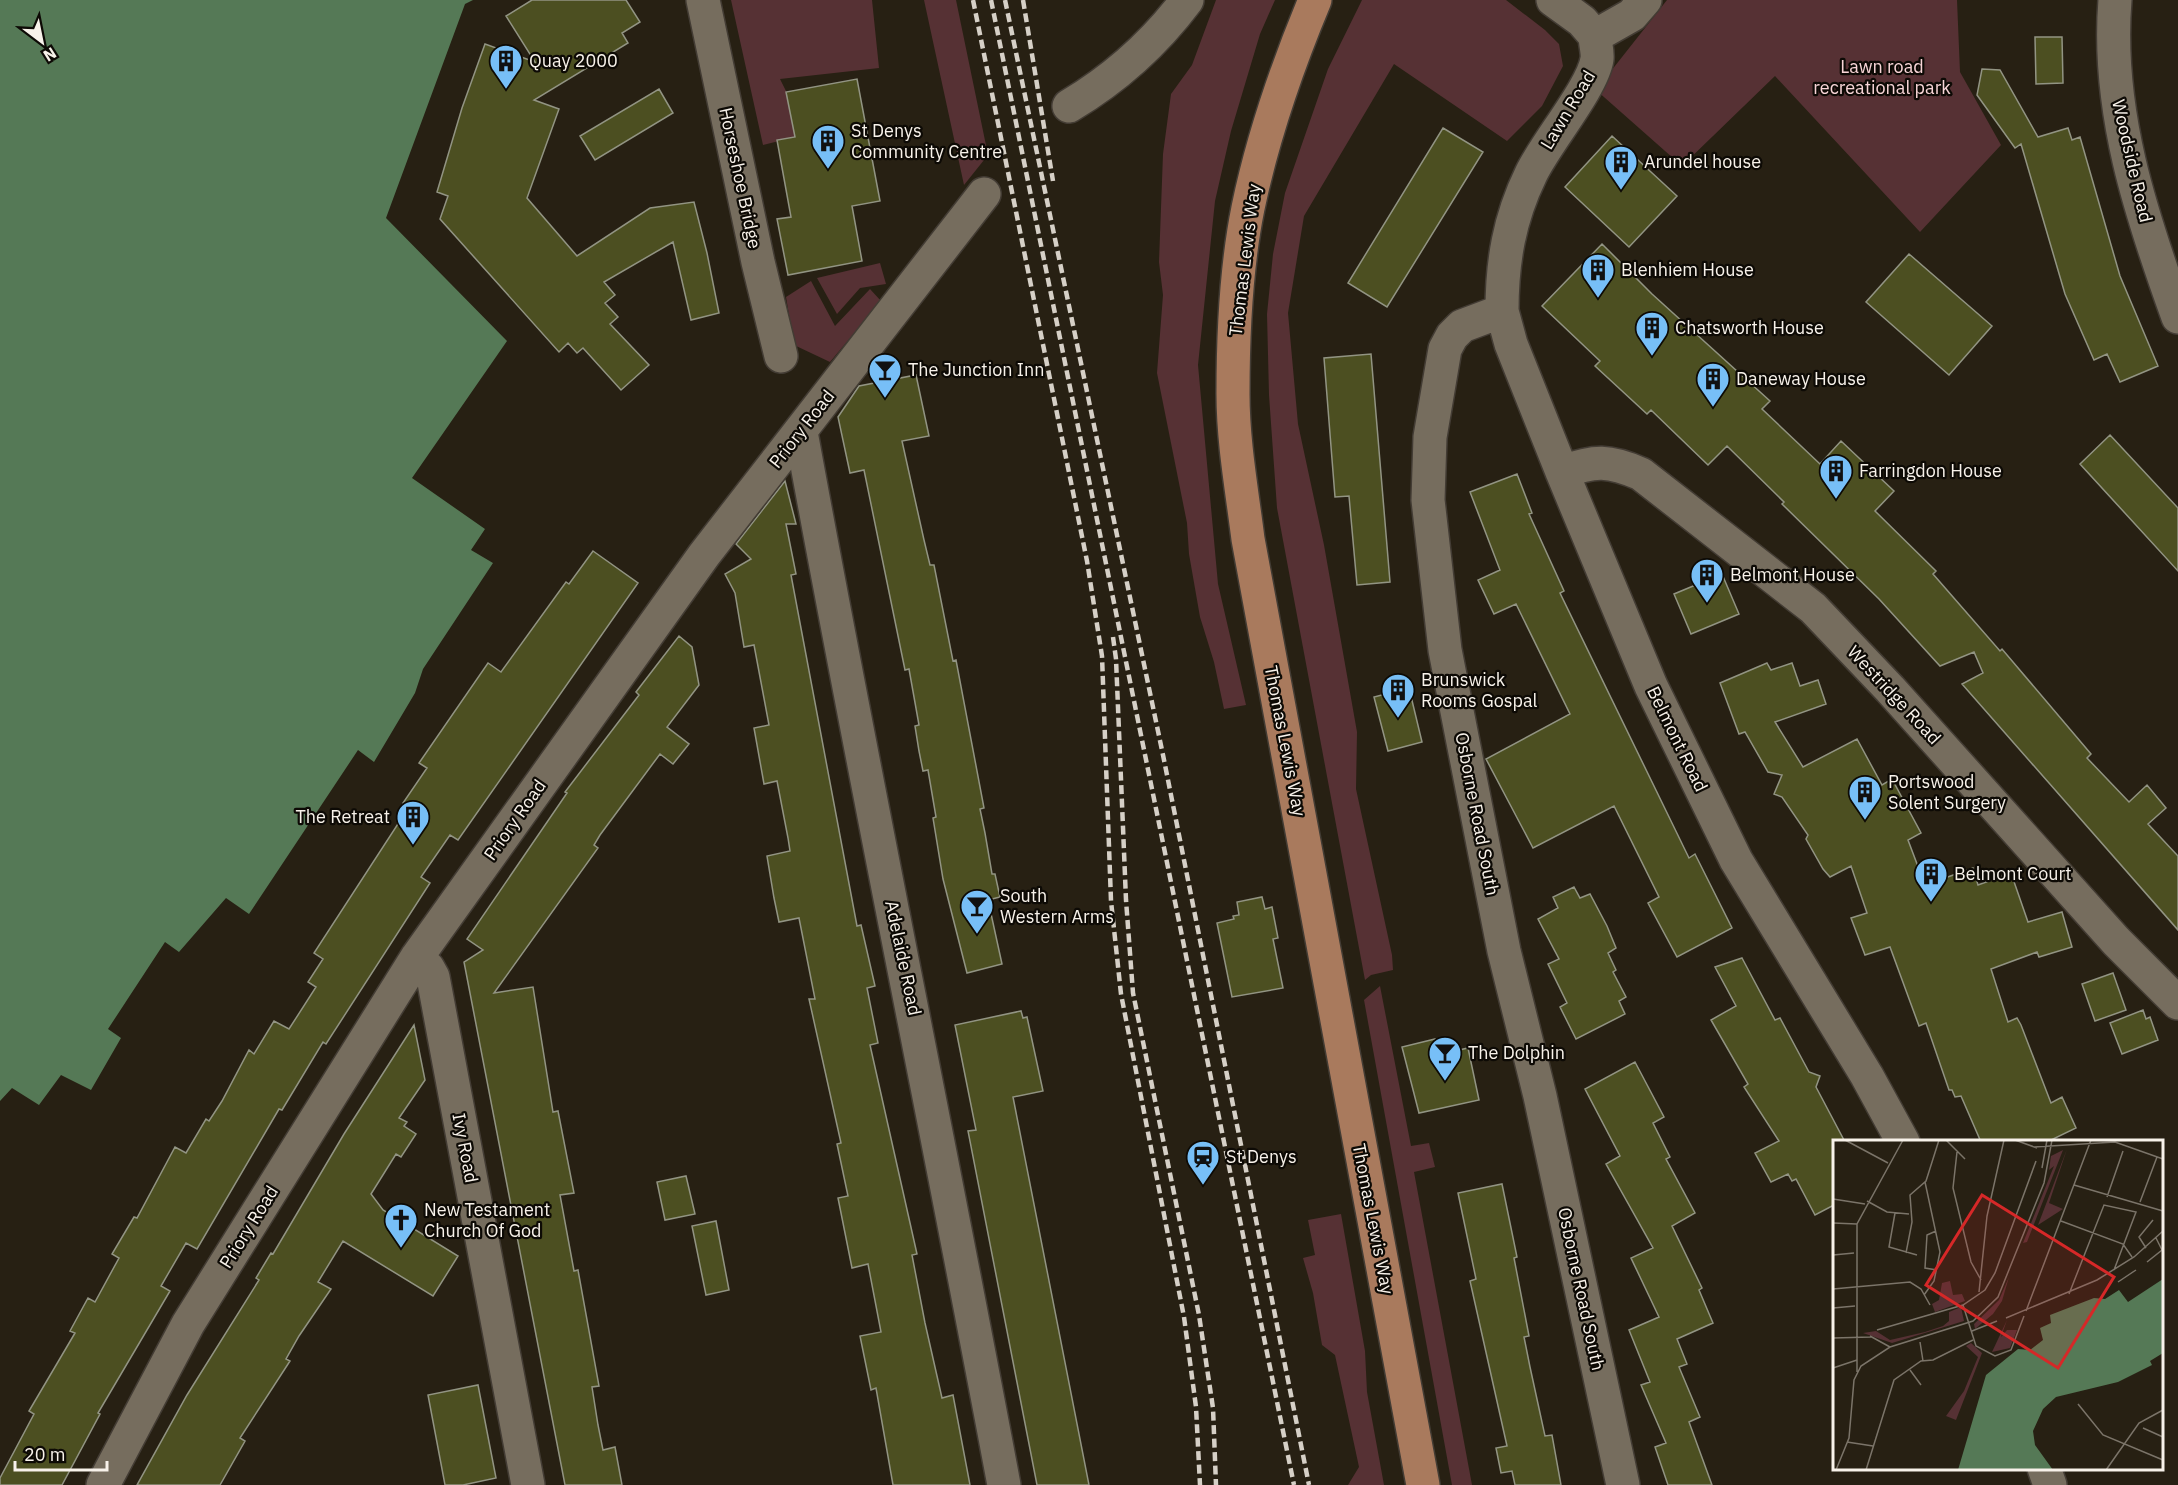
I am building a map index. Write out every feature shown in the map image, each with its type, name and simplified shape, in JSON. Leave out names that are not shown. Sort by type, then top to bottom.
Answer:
[{"type":"main road","name":"Thomas Lewis Way","points":[[1315,0],[1286,74],[1263,145],[1248,210],[1237,314],[1233,396],[1250,550],[1423,1485]]},
{"type":"street","name":"Horseshoe Bridge","points":[[703,0],[758,262],[781,356]]},
{"type":"street","points":[[1070,106],[1102,85],[1136,58],[1187,0]]},
{"type":"street","points":[[1553,0],[1582,21],[1595,36],[1632,15],[1645,0]]},
{"type":"street","name":"Woodside Road","points":[[2115,0],[2113,22],[2117,108],[2135,189],[2167,253],[2178,317]]},
{"type":"street","name":"Lawn Road","points":[[1502,311],[1502,272],[1509,230],[1532,172],[1549,140],[1586,86],[1597,59],[1595,36]]},
{"type":"street","name":"Priory Road","points":[[103,1485],[189,1323],[417,957],[686,579],[984,194]]},
{"type":"street","name":"Belmont Road","points":[[1502,311],[1511,344],[1651,686],[1736,860],[1888,1110],[1902,1140]]},
{"type":"street","name":"Osborne Road South","points":[[1502,311],[1462,326],[1444,349],[1430,437],[1428,500],[1445,650],[1504,951],[1540,1096],[1623,1485]]},
{"type":"street","name":"Adelaide Road","points":[[801,432],[849,697],[915,1016],[1004,1485]]},
{"type":"street","name":"Westridge Road","points":[[1562,472],[1603,462],[1619,464],[1641,474],[1813,608],[1890,689],[2116,941],[2178,1003]]},
{"type":"street","name":"Ivy Road","points":[[417,957],[433,977],[528,1485]]},
{"type":"street","points":[[2045,1470],[2050,1485]]},
{"type":"green space","points":[[731,0],[872,0],[879,68],[780,79],[786,91],[795,137],[763,145]]},
{"type":"green space","points":[[924,0],[956,0],[988,155],[964,185]]},
{"type":"green space","points":[[1216,0],[1275,0],[1260,34],[1231,131],[1215,201],[1198,365],[1218,584],[1246,705],[1224,709],[1214,662],[1200,617],[1189,554],[1187,523],[1157,373],[1163,295],[1159,262],[1163,154],[1171,94],[1192,65]]},
{"type":"green space","points":[[1362,0],[1506,0],[1545,30],[1559,44],[1563,66],[1542,106],[1507,141],[1394,64],[1304,216],[1288,313],[1298,424],[1324,545],[1357,732],[1356,789],[1392,955],[1393,970],[1371,975],[1365,980],[1277,508],[1269,395],[1267,314],[1273,254],[1285,193],[1328,69]]},
{"type":"green space","name":"Lawn road recreational park","points":[[1667,0],[1957,0],[1960,72],[2001,145],[1920,232],[1775,76],[1682,166],[1596,90]]},
{"type":"green space","points":[[880,263],[886,284],[860,288],[837,314],[817,278]]},
{"type":"green space","points":[[811,281],[835,326],[870,289],[881,301],[830,362],[794,345],[786,297]]},
{"type":"green space","points":[[1380,986],[1411,1146],[1429,1143],[1435,1167],[1414,1172],[1472,1485],[1452,1485],[1364,1000]]},
{"type":"green space","points":[[1341,1214],[1365,1351],[1367,1392],[1384,1485],[1348,1485],[1359,1467],[1335,1355],[1322,1345],[1313,1293],[1303,1258],[1315,1255],[1308,1220]]},
{"type":"shaded area","points":[[0,0],[473,0],[465,4],[386,218],[507,341],[412,478],[485,529],[471,550],[493,563],[423,669],[415,693],[374,762],[358,750],[249,914],[226,898],[179,952],[165,942],[108,1029],[121,1038],[91,1090],[61,1075],[39,1105],[12,1088],[0,1101]]},
{"type":"building","points":[[532,0],[626,0],[640,22],[622,33],[628,43],[534,100],[559,109],[527,198],[577,256],[650,208],[694,202],[707,253],[719,313],[691,320],[673,242],[604,282],[615,295],[605,303],[618,317],[610,324],[649,365],[621,390],[583,348],[577,353],[568,343],[559,352],[440,219],[448,196],[437,192],[462,108],[485,44],[535,62],[506,16]]},
{"type":"building","points":[[2035,37],[2062,37],[2063,83],[2036,84]]},
{"type":"building","points":[[1982,69],[2000,70],[2038,137],[2068,128],[2072,140],[2080,137],[2120,276],[2158,366],[2120,382],[2107,354],[2094,360],[2065,294],[2021,144],[2015,148],[1977,95]]},
{"type":"building","name":"St Denys Community Centre","points":[[857,79],[880,201],[852,206],[862,261],[788,275],[777,219],[791,217],[777,140],[795,137],[786,92]]},
{"type":"building","points":[[659,89],[673,113],[595,160],[580,136]]},
{"type":"building","points":[[1443,128],[1483,152],[1387,307],[1348,283]]},
{"type":"building","name":"Arundel house","points":[[1612,136],[1677,196],[1629,247],[1565,187]]},
{"type":"building","points":[[1602,244],[1652,294],[1770,401],[1762,409],[1820,464],[1841,441],[1894,491],[1875,511],[1936,571],[1933,574],[2000,651],[2002,649],[2091,754],[2087,758],[2129,802],[2147,785],[2166,808],[2148,824],[2178,856],[2178,930],[1962,684],[1983,673],[1974,652],[1940,666],[1879,599],[1782,504],[1784,502],[1727,446],[1708,465],[1651,410],[1647,414],[1595,366],[1600,361],[1542,306]]},
{"type":"building","points":[[1909,254],[1992,326],[1949,375],[1866,302]]},
{"type":"building","points":[[1371,354],[1390,582],[1357,585],[1349,496],[1335,497],[1324,358]]},
{"type":"building","points":[[916,375],[929,436],[902,441],[930,565],[934,565],[953,661],[956,660],[984,808],[980,809],[992,874],[995,874],[1000,897],[988,900],[1002,964],[967,973],[943,879],[928,770],[923,771],[919,751],[915,726],[919,725],[909,669],[905,670],[864,470],[850,473],[838,417],[859,386]]},
{"type":"building","points":[[2110,435],[2178,508],[2178,571],[2080,464]]},
{"type":"building","points":[[1517,474],[1532,513],[1529,514],[1564,591],[1560,593],[1689,858],[1695,854],[1732,928],[1677,957],[1648,903],[1659,897],[1614,806],[1533,848],[1486,759],[1570,714],[1516,604],[1494,614],[1478,580],[1500,570],[1470,492]]},
{"type":"building","points":[[785,481],[796,524],[786,524],[796,574],[791,575],[857,926],[861,925],[875,986],[867,988],[878,1043],[870,1045],[917,1254],[912,1255],[942,1398],[953,1395],[970,1485],[893,1485],[876,1388],[871,1390],[860,1336],[881,1332],[868,1264],[852,1268],[838,1198],[848,1196],[837,1144],[841,1143],[809,999],[815,999],[799,918],[779,922],[774,898],[767,856],[790,851],[777,781],[764,784],[754,728],[769,725],[754,645],[744,647],[735,593],[725,574],[751,559],[736,544]]},
{"type":"building","points":[[593,551],[638,583],[458,840],[450,835],[421,877],[430,883],[326,1044],[323,1042],[282,1110],[279,1109],[197,1249],[186,1243],[161,1286],[170,1291],[98,1413],[100,1414],[62,1485],[0,1485],[0,1478],[34,1414],[29,1411],[75,1333],[70,1331],[88,1298],[95,1302],[119,1258],[112,1254],[134,1217],[137,1218],[175,1147],[186,1153],[206,1119],[209,1121],[222,1101],[249,1050],[254,1054],[274,1021],[289,1029],[316,987],[308,982],[323,959],[314,953],[409,807],[403,803],[427,768],[419,763],[488,663],[501,672],[566,582],[569,584]]},
{"type":"building","name":"Belmont House","points":[[1722,574],[1739,614],[1691,634],[1674,594]]},
{"type":"building","points":[[679,636],[692,647],[699,685],[667,727],[689,744],[673,764],[660,754],[600,835],[594,845],[598,848],[494,993],[533,987],[553,1112],[558,1111],[574,1193],[560,1195],[574,1271],[578,1270],[599,1386],[592,1387],[598,1425],[603,1450],[615,1447],[622,1485],[565,1485],[464,962],[483,950],[467,939],[567,793],[565,792],[639,695],[636,692]]},
{"type":"building","points":[[1767,663],[1771,670],[1792,663],[1800,686],[1818,680],[1826,704],[1775,722],[1803,767],[1857,739],[1882,785],[1892,779],[1921,833],[1908,840],[1925,885],[1973,868],[1978,885],[2011,873],[2028,922],[2062,912],[2072,947],[2039,957],[2037,952],[1991,969],[2008,1022],[2017,1018],[2021,1025],[2051,1103],[2062,1097],[2076,1128],[2051,1140],[1980,1140],[1961,1096],[1955,1097],[1952,1090],[1949,1090],[1926,1023],[1919,1026],[1890,947],[1865,955],[1851,918],[1867,913],[1851,866],[1830,877],[1823,869],[1806,839],[1808,835],[1782,797],[1774,794],[1782,775],[1768,772],[1745,732],[1739,734],[1720,683]]},
{"type":"building","name":"Brunswick Rooms Gospal","points":[[1409,688],[1422,742],[1388,751],[1374,697]]},
{"type":"building","points":[[1574,887],[1580,898],[1590,894],[1607,926],[1616,948],[1608,953],[1616,970],[1613,972],[1626,997],[1619,1001],[1625,1014],[1576,1039],[1560,1007],[1567,1003],[1548,964],[1559,959],[1538,919],[1558,908],[1553,897]]},
{"type":"building","points":[[1262,897],[1265,909],[1272,907],[1278,938],[1273,939],[1283,988],[1232,997],[1217,923],[1234,919],[1233,916],[1239,915],[1237,902]]},
{"type":"building","points":[[1742,958],[1775,1020],[1780,1018],[1809,1072],[1820,1076],[1816,1087],[1844,1140],[1833,1140],[1833,1206],[1815,1215],[1796,1179],[1792,1181],[1788,1174],[1771,1182],[1755,1153],[1779,1141],[1744,1087],[1748,1084],[1711,1020],[1736,1006],[1715,967]]},
{"type":"building","points":[[2113,973],[2126,1010],[2095,1021],[2082,984]]},
{"type":"building","points":[[2143,1010],[2146,1019],[2150,1017],[2158,1040],[2122,1054],[2110,1023]]},
{"type":"building","points":[[1021,1011],[1023,1018],[1027,1017],[1043,1091],[1013,1097],[1089,1485],[1037,1485],[968,1131],[976,1130],[955,1025]]},
{"type":"building","points":[[414,1025],[425,1080],[399,1118],[407,1122],[404,1126],[416,1134],[401,1157],[396,1154],[371,1194],[383,1210],[458,1256],[433,1296],[343,1241],[318,1282],[331,1289],[299,1336],[286,1359],[290,1361],[240,1438],[245,1441],[220,1485],[137,1485],[187,1395],[259,1280],[256,1278],[271,1253],[273,1254],[344,1134]]},
{"type":"building","name":"The Dolphin","points":[[1435,1039],[1437,1055],[1468,1048],[1479,1100],[1419,1113],[1402,1047]]},
{"type":"building","points":[[1635,1062],[1664,1117],[1653,1123],[1670,1157],[1666,1159],[1695,1213],[1672,1226],[1702,1288],[1699,1290],[1713,1323],[1677,1339],[1687,1364],[1679,1367],[1700,1417],[1689,1422],[1712,1485],[1668,1485],[1655,1447],[1666,1443],[1641,1385],[1650,1382],[1629,1330],[1659,1317],[1631,1258],[1653,1248],[1606,1164],[1620,1156],[1585,1089]]},
{"type":"building","points":[[686,1176],[695,1214],[665,1220],[657,1182]]},
{"type":"building","points":[[1502,1184],[1517,1257],[1514,1258],[1529,1336],[1524,1337],[1545,1436],[1552,1435],[1561,1485],[1515,1485],[1512,1471],[1501,1473],[1496,1448],[1507,1446],[1470,1281],[1476,1279],[1458,1193]]},
{"type":"building","points":[[716,1221],[729,1290],[706,1295],[692,1226]]},
{"type":"building","points":[[478,1385],[496,1478],[463,1485],[445,1485],[428,1395]]},
{"type":"railway","points":[[973,0],[1087,561],[1102,656],[1111,901],[1121,994],[1184,1317],[1196,1407],[1200,1485]]},
{"type":"railway","points":[[991,0],[1294,1485]]},
{"type":"railway","points":[[1005,0],[1163,755],[1309,1485]]},
{"type":"railway","points":[[1023,0],[1053,181]]},
{"type":"railway","points":[[1113,637],[1133,993],[1199,1315],[1213,1408],[1216,1485]]},
{"type":"place","name":"Quay 2000","points":[[506,90]]},
{"type":"place","name":"St Denys Community Centre","points":[[828,170]]},
{"type":"place","name":"Arundel house","points":[[1621,191]]},
{"type":"place","name":"Blenhiem House","points":[[1598,299]]},
{"type":"place","name":"Chatsworth House","points":[[1652,357]]},
{"type":"place","name":"The Junction Inn","points":[[885,399]]},
{"type":"place","name":"Daneway House","points":[[1713,408]]},
{"type":"place","name":"Farringdon House","points":[[1836,500]]},
{"type":"place","name":"Belmont House","points":[[1707,604]]},
{"type":"place","name":"Brunswick Rooms Gospal","points":[[1398,719]]},
{"type":"place","name":"Portswood Solent Surgery","points":[[1865,821]]},
{"type":"place","name":"The Retreat","points":[[413,846]]},
{"type":"place","name":"Belmont Court","points":[[1931,903]]},
{"type":"place","name":"South Western Arms","points":[[977,935]]},
{"type":"place","name":"The Dolphin","points":[[1445,1082]]},
{"type":"place","name":"St Denys","points":[[1203,1186]]},
{"type":"place","name":"New Testament Church Of God","points":[[401,1249]]}]
